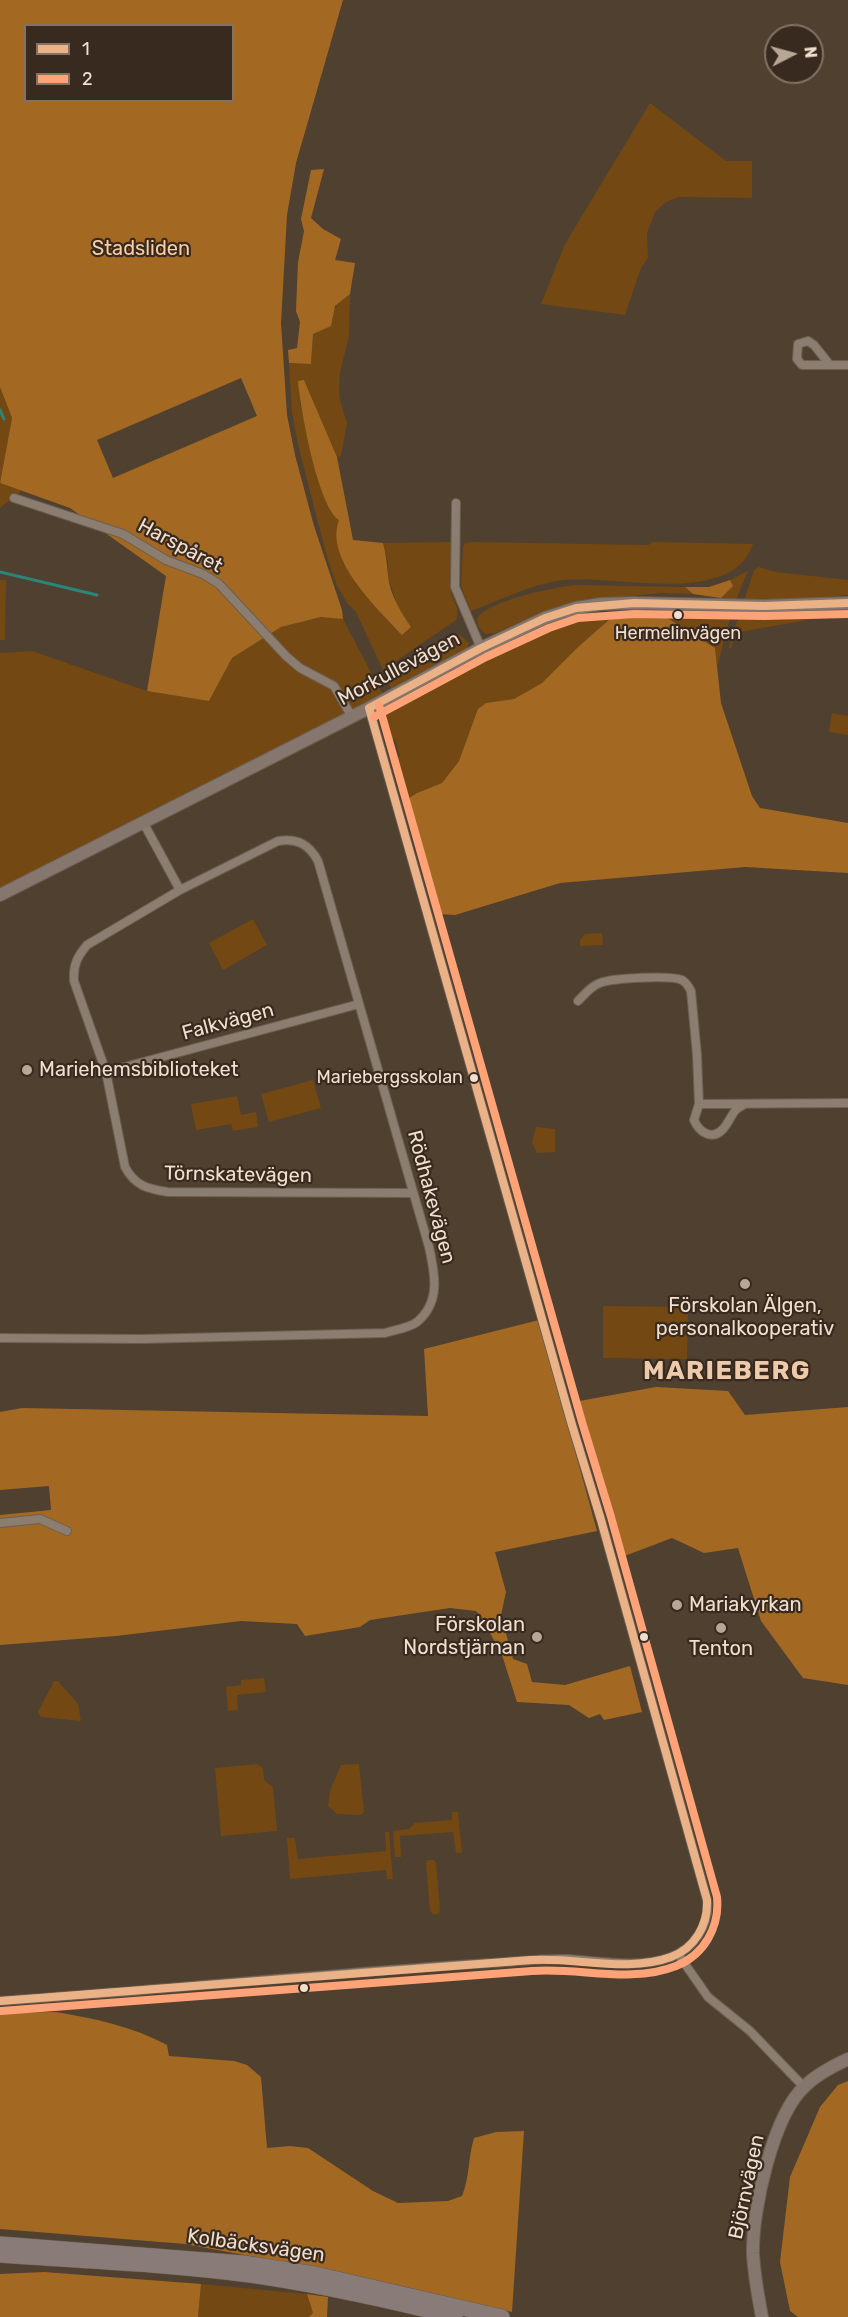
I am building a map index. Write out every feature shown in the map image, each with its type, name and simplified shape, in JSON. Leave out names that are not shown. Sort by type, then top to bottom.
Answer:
[{"type":"highway","name":"Kolbäcksvägen","points":[[0,2244],[243,2263],[315,2274],[502,2317]]},
{"type":"highway","name":"Kolbäcksvägen","points":[[0,2255],[249,2275],[336,2290],[455,2317]]},
{"type":"street","points":[[830,365],[848,365]]},
{"type":"street","name":"Harspåret","points":[[14,498],[123,534],[166,560],[203,574],[219,584],[286,656],[300,668],[334,686],[352,717]]},
{"type":"street","points":[[456,503],[455,586],[481,648]]},
{"type":"street","name":"Morkullevägen","points":[[0,895],[352,717],[481,648],[545,618],[576,608],[600,604],[775,606],[848,603]]},
{"type":"street","points":[[0,2001],[479,1964],[565,1959],[604,1963],[646,1962],[668,1959],[678,1954],[693,1942],[703,1927],[707,1914],[707,1900],[601,1520],[369,708]]},
{"type":"street","points":[[143,822],[180,890]]},
{"type":"street","name":"Rödhakevägen","points":[[0,1338],[142,1339],[386,1333],[416,1323],[433,1302],[436,1279],[413,1193],[318,861],[311,849],[301,842],[290,839],[278,841],[180,890]]},
{"type":"street","name":"Törnskatevägen","points":[[180,890],[87,945],[77,957],[74,968],[74,981],[106,1072],[125,1167],[135,1181],[148,1189],[168,1192],[413,1193]]},
{"type":"street","points":[[578,1001],[601,982],[620,979],[672,978],[682,980],[691,991],[699,1104],[694,1120],[698,1130],[708,1135],[718,1133],[724,1129],[735,1110],[745,1104]]},
{"type":"street","name":"Falkvägen","points":[[106,1072],[360,1004]]},
{"type":"street","points":[[699,1104],[848,1103]]},
{"type":"street","points":[[0,1523],[40,1519],[67,1532]]},
{"type":"street","points":[[678,1954],[708,1997],[750,2031],[804,2086]]},
{"type":"street","name":"Björnvägen","points":[[762,2317],[753,2252],[755,2224],[766,2168],[776,2135],[793,2101],[804,2086],[848,2059]]},
{"type":"shaded area","points":[[650,103],[726,161],[752,161],[752,198],[679,197],[666,202],[655,212],[647,233],[648,258],[641,268],[625,315],[541,304],[565,244]]},
{"type":"shaded area","points":[[350,294],[349,336],[339,387],[340,400],[347,423],[341,456],[337,457],[304,380],[300,402],[310,445],[339,520],[343,561],[356,583],[402,635],[411,627],[397,605],[388,577],[388,562],[383,543],[451,542],[450,586],[458,612],[456,620],[383,670],[356,612],[347,603],[337,586],[327,557],[292,413],[289,363],[311,364],[313,334],[323,327],[336,306]]},
{"type":"shaded area","points":[[0,387],[12,418],[0,482]]},
{"type":"shaded area","points":[[0,483],[22,491],[0,508]]},
{"type":"shaded area","points":[[465,543],[753,544],[741,564],[722,576],[697,582],[670,584],[585,579],[563,580],[528,589],[471,611],[461,586],[463,547]]},
{"type":"shaded area","points":[[759,567],[776,572],[848,580],[848,595],[797,600],[744,601],[754,570]]},
{"type":"shaded area","points":[[748,571],[736,600],[721,598],[733,586],[730,580]]},
{"type":"shaded area","points":[[0,580],[6,580],[5,640],[0,640]]},
{"type":"shaded area","points":[[575,585],[685,587],[693,594],[662,593],[580,601],[527,619],[495,633],[485,634],[478,626],[477,618],[508,600]]},
{"type":"shaded area","points":[[848,610],[848,615],[830,616],[740,632],[734,637],[731,649],[729,648],[739,614]]},
{"type":"shaded area","points":[[636,611],[683,615],[731,614],[717,668],[715,648],[664,616]]},
{"type":"shaded area","points":[[601,612],[618,612],[542,683],[514,699],[486,703],[479,709],[459,761],[442,783],[406,800],[393,759],[400,756],[395,739],[387,740],[385,732],[385,721],[389,709],[526,638],[573,618]]},
{"type":"shaded area","points":[[322,617],[343,619],[385,699],[0,895],[0,653],[32,651],[147,691],[209,701],[232,658],[281,627]]},
{"type":"shaded area","points":[[459,634],[469,643],[465,652],[392,690],[386,680],[446,639]]},
{"type":"shaded area","points":[[832,713],[848,716],[848,735],[829,732]]},
{"type":"shaded area","points":[[253,919],[267,945],[223,970],[209,943]]},
{"type":"shaded area","points":[[602,933],[603,945],[580,946],[580,940],[585,934]]},
{"type":"shaded area","points":[[313,1080],[321,1108],[269,1122],[261,1094]]},
{"type":"shaded area","points":[[237,1096],[241,1115],[256,1112],[258,1127],[233,1131],[231,1124],[196,1130],[191,1104]]},
{"type":"shaded area","points":[[536,1127],[555,1129],[555,1152],[537,1153],[532,1142]]},
{"type":"shaded area","points":[[603,1306],[688,1307],[687,1359],[603,1358]]},
{"type":"shaded area","points":[[264,1678],[266,1692],[237,1695],[238,1710],[228,1711],[226,1687],[241,1685],[241,1680]]},
{"type":"shaded area","points":[[54,1681],[58,1681],[78,1704],[81,1721],[41,1717],[38,1712]]},
{"type":"shaded area","points":[[257,1764],[263,1768],[264,1780],[273,1787],[277,1831],[221,1836],[215,1768]]},
{"type":"shaded area","points":[[359,1764],[364,1812],[361,1815],[337,1814],[328,1806],[330,1791],[341,1765]]},
{"type":"shaded area","points":[[452,1812],[458,1812],[462,1853],[456,1853],[453,1832],[400,1836],[401,1857],[395,1857],[393,1831],[409,1829],[415,1823],[452,1820]]},
{"type":"shaded area","points":[[385,1832],[389,1832],[393,1879],[387,1879],[386,1870],[290,1879],[287,1838],[295,1838],[298,1859],[386,1851]]},
{"type":"shaded area","points":[[428,1860],[434,1860],[436,1863],[440,1910],[438,1914],[430,1911],[426,1864]]},
{"type":"shaded area","points":[[201,2284],[307,2294],[313,2313],[309,2317],[198,2317]]},
{"type":"green space","name":"Stadsliden","points":[[0,0],[343,0],[296,163],[287,215],[281,323],[287,415],[295,455],[343,619],[321,617],[281,627],[232,658],[209,701],[147,691],[166,576],[70,508],[0,483],[12,418],[0,387]],"holes":[[[241,378],[257,416],[113,478],[97,440]]]},
{"type":"green space","points":[[324,169],[311,218],[323,229],[341,239],[335,260],[355,263],[350,294],[335,306],[331,326],[313,334],[311,364],[289,363],[288,350],[297,348],[300,322],[296,311],[298,262],[304,231],[301,219],[311,170]]},
{"type":"green space","points":[[304,380],[337,457],[353,540],[383,543],[391,590],[411,627],[402,635],[367,597],[346,566],[339,551],[336,535],[339,520],[331,511],[324,496],[306,433],[298,381]]},
{"type":"green space","points":[[730,580],[733,586],[721,598],[693,594],[685,587],[709,587]]},
{"type":"green space","points":[[636,611],[664,616],[715,648],[721,703],[752,796],[760,808],[848,823],[848,873],[745,867],[560,883],[455,915],[439,914],[406,800],[442,783],[459,761],[478,709],[486,703],[514,699],[542,683],[618,612]]},
{"type":"green space","points":[[539,1320],[597,1531],[495,1552],[506,1592],[501,1615],[513,1659],[527,1664],[532,1682],[565,1685],[630,1666],[642,1712],[604,1720],[600,1714],[589,1718],[569,1705],[517,1702],[501,1652],[480,1616],[476,1611],[450,1608],[370,1620],[360,1627],[305,1636],[297,1624],[241,1621],[116,1636],[0,1645],[0,1515],[51,1510],[49,1486],[0,1490],[0,1412],[22,1408],[428,1416],[424,1349]]},
{"type":"green space","points":[[656,1387],[728,1391],[745,1415],[848,1407],[848,1685],[803,1678],[761,1621],[738,1548],[704,1553],[672,1538],[622,1557],[574,1402]]},
{"type":"green space","points":[[56,2012],[99,2020],[141,2033],[167,2045],[169,2056],[234,2061],[247,2065],[261,2077],[267,2148],[290,2146],[308,2148],[373,2191],[398,2203],[448,2201],[462,2196],[474,2138],[496,2132],[524,2131],[512,2312],[358,2276],[185,2244],[0,2229],[0,2013]]},
{"type":"green space","points":[[848,2081],[848,2317],[798,2317],[790,2311],[780,2262],[790,2177],[820,2107],[838,2085]]},
{"type":"green space","points":[[44,2272],[201,2284],[198,2317],[0,2317],[0,2274]]},
{"type":"green space","points":[[307,2294],[328,2297],[327,2317],[309,2317],[313,2313]]},
{"type":"waterway","points":[[0,410],[4,419]]},
{"type":"waterway","points":[[0,572],[97,595]]},
{"type":"transit line","name":"1","points":[[369,708],[481,648],[545,618],[576,608],[634,603],[764,606],[848,603]]},
{"type":"transit line","name":"2","points":[[374,717],[486,657],[549,628],[578,618],[634,614],[764,616],[848,614]]},
{"type":"transit line","name":"2","points":[[1,2011],[532,1971],[641,1974],[676,1966],[695,1955],[708,1939],[716,1919],[717,1897],[379,705]]},
{"type":"transit line","name":"1","points":[[0,2001],[531,1960],[619,1964],[654,1962],[671,1957],[687,1948],[698,1934],[705,1918],[707,1900],[369,708]]},
{"type":"place","name":"Hermelinvägen","points":[[678,615]]},
{"type":"place","name":"Mariehemsbiblioteket","points":[[27,1070]]},
{"type":"place","name":"Mariebergsskolan","points":[[474,1078]]},
{"type":"place","name":"Förskolan Älgen, personalkooperativ","points":[[745,1284]]},
{"type":"place","name":"Mariakyrkan","points":[[677,1605]]},
{"type":"place","name":"Tenton","points":[[721,1628]]},
{"type":"place","name":"Förskolan Nordstjärnan","points":[[537,1637]]},
{"type":"district","name":"MARIEBERG","points":[[727,1371]]}]
